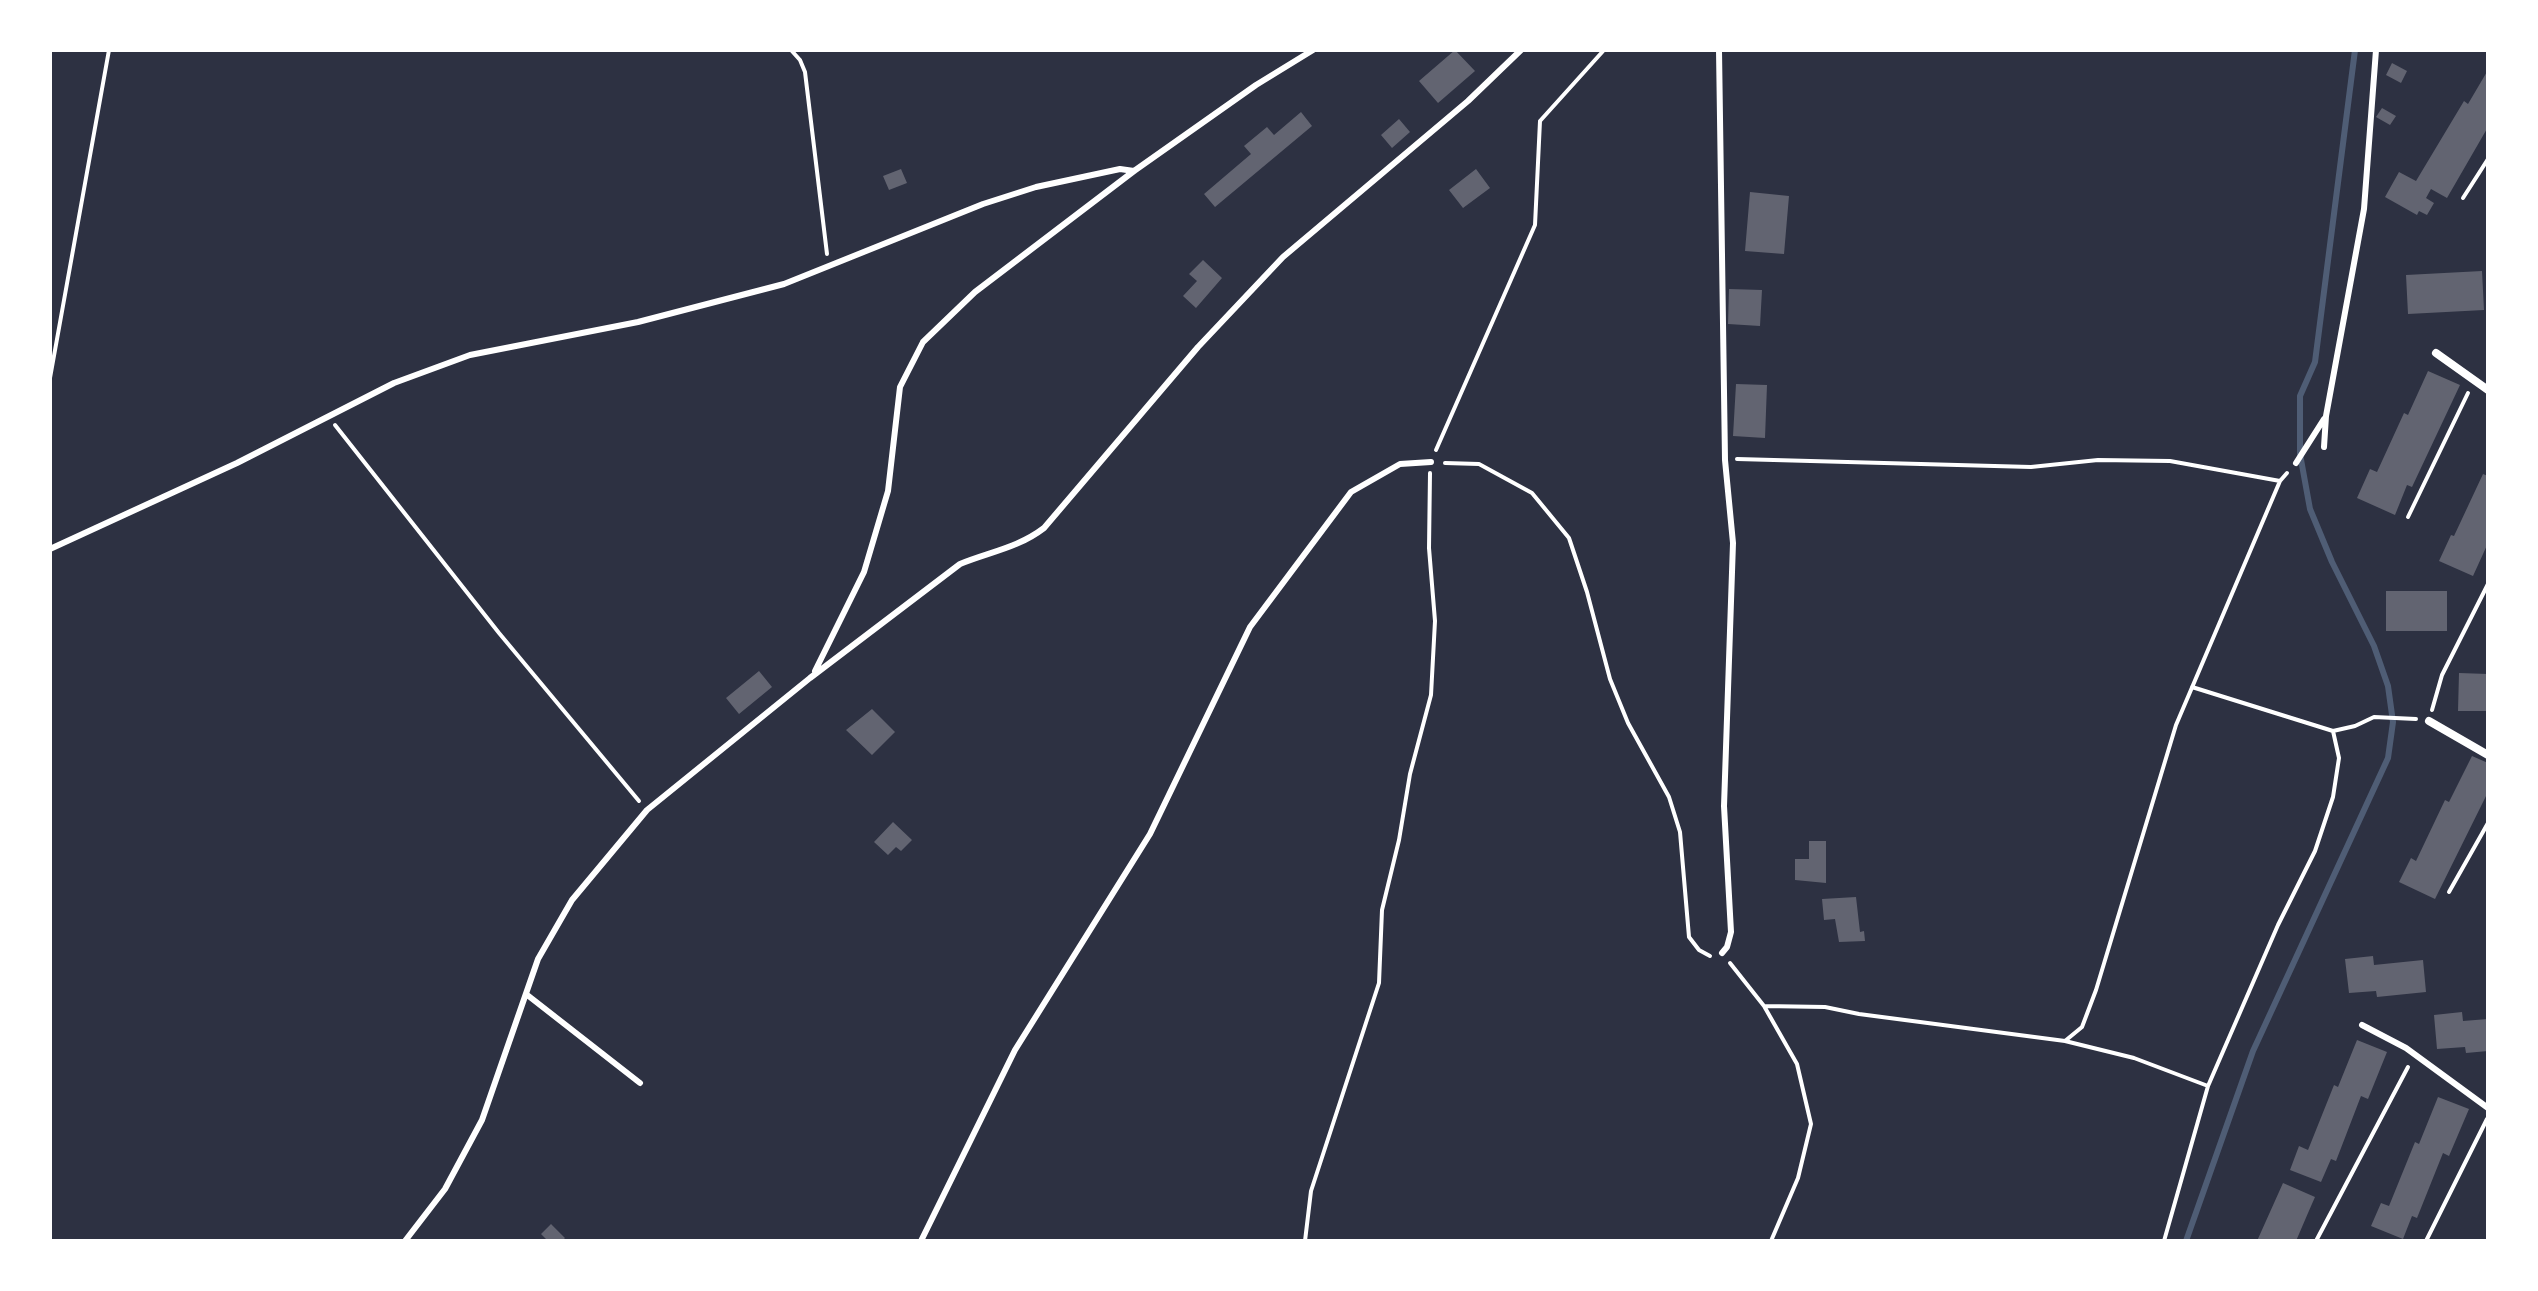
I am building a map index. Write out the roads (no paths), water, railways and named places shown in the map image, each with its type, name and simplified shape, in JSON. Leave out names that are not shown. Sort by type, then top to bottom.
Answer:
[{"type":"street","points":[[2436,353],[2488,390]]},
{"type":"street","points":[[2429,721],[2488,755]]},
{"type":"lane","points":[[810,678],[864,572],[888,491],[900,387],[923,342],[975,292],[1134,171],[1256,85],[1313,50]]},
{"type":"lane","points":[[405,1241],[445,1189],[482,1120],[538,959],[572,900],[647,810],[810,678],[960,564],[981,555],[1006,550],[1029,540],[1044,528],[1198,347],[1283,257],[1468,101],[1521,50]]},
{"type":"lane","points":[[1719,50],[1725,460],[1733,543],[1724,806],[1731,932],[1722,953]]},
{"type":"lane","points":[[2324,447],[2326,416],[2364,209],[2376,50]]},
{"type":"lane","points":[[50,549],[155,502],[394,383],[470,355],[638,322],[784,284],[983,204],[1036,187],[1120,169],[1134,171]]},
{"type":"lane","points":[[2296,463],[2326,416]]},
{"type":"lane","points":[[921,1241],[1015,1050],[1150,834],[1250,627],[1351,492],[1400,464],[1431,462]]},
{"type":"lane","points":[[526,994],[640,1083]]},
{"type":"lane","points":[[2362,1025],[2415,1054],[2488,1108]]},
{"type":"waterway","points":[[2186,1241],[2253,1051],[2388,758],[2393,722],[2388,686],[2374,646],[2332,562],[2310,509],[2300,454],[2300,396],[2315,362],[2355,50]]}]
